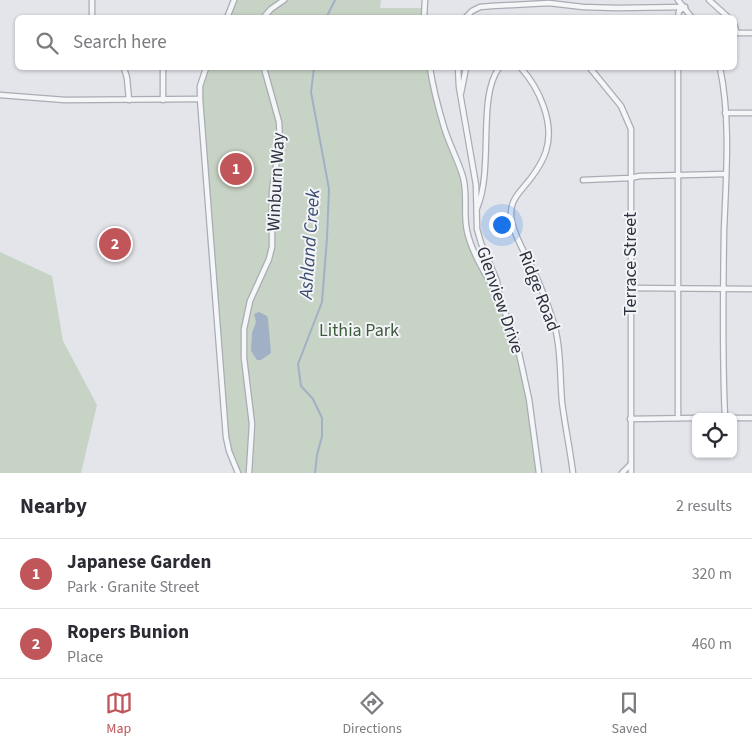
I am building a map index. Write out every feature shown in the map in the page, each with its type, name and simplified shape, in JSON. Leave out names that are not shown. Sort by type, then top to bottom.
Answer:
[{"type":"street","points":[[92,0],[92,15]]},
{"type":"street","points":[[228,15],[234,0]]},
{"type":"street","points":[[266,15],[284,0]]},
{"type":"street","points":[[424,15],[425,0]]},
{"type":"street","points":[[678,0],[690,15]]},
{"type":"street","points":[[709,0],[726,15]]},
{"type":"street","points":[[469,15],[480,7],[549,3],[583,7],[684,7]]},
{"type":"street","points":[[678,15],[679,11],[684,7]]},
{"type":"street","points":[[737,33],[752,33]]},
{"type":"street","points":[[125,70],[129,100]]},
{"type":"street","points":[[163,70],[163,100]]},
{"type":"street","points":[[205,70],[200,86],[200,99],[226,437],[229,451],[238,473]]},
{"type":"street","name":"Winburn Way","points":[[249,473],[252,424],[245,373],[244,329],[250,301],[272,247],[272,191],[280,142],[279,122],[265,70]]},
{"type":"street","points":[[430,70],[434,94],[463,178],[469,238],[476,256],[500,300]]},
{"type":"street","name":"Glenview Drive","points":[[458,70],[474,173],[478,236],[497,281],[500,300],[521,359],[529,400],[539,473]]},
{"type":"street","points":[[461,94],[466,70]]},
{"type":"street","points":[[475,212],[481,199],[483,187],[490,91],[494,75],[498,70]]},
{"type":"street","name":"Ridge Road","points":[[523,70],[538,92],[547,119],[548,137],[546,151],[541,162],[515,196],[511,219],[514,231],[540,285],[555,326],[562,401],[574,473]]},
{"type":"street","name":"Terrace Street","points":[[592,70],[621,106],[631,129],[631,473]]},
{"type":"street","points":[[678,70],[678,418]]},
{"type":"street","points":[[720,70],[726,113],[722,355],[725,413]]},
{"type":"street","points":[[0,95],[48,99],[200,99]]},
{"type":"street","points":[[726,113],[752,113]]},
{"type":"street","points":[[583,180],[640,176],[726,174]]},
{"type":"street","points":[[630,288],[752,289]]},
{"type":"street","points":[[630,419],[692,418]]},
{"type":"street","points":[[737,418],[752,418]]},
{"type":"street","points":[[622,473],[631,464]]},
{"type":"green space","points":[[234,0],[381,0],[380,8],[427,8],[428,15],[228,15]]},
{"type":"green space","name":"Lithia Park","points":[[206,70],[432,70],[444,120],[462,164],[468,187],[468,220],[474,247],[507,305],[521,359],[539,473],[238,473],[229,451],[200,92]]},
{"type":"green space","points":[[0,252],[52,276],[63,341],[97,405],[81,473],[0,473]]},
{"type":"water","points":[[259,312],[267,316],[268,319],[271,353],[261,360],[257,360],[251,351],[252,333],[256,322],[254,314]]},
{"type":"waterway","name":"Ashland Creek","points":[[328,15],[335,0]]},
{"type":"waterway","name":"Ashland Creek","points":[[314,70],[311,92],[329,189],[327,238],[322,302],[298,364],[301,386],[313,399],[322,418],[322,436],[315,473]]},
{"type":"place","name":"Japanese Garden","points":[[236,169]]},
{"type":"place","name":"Ropers Bunion","points":[[115,244]]}]
